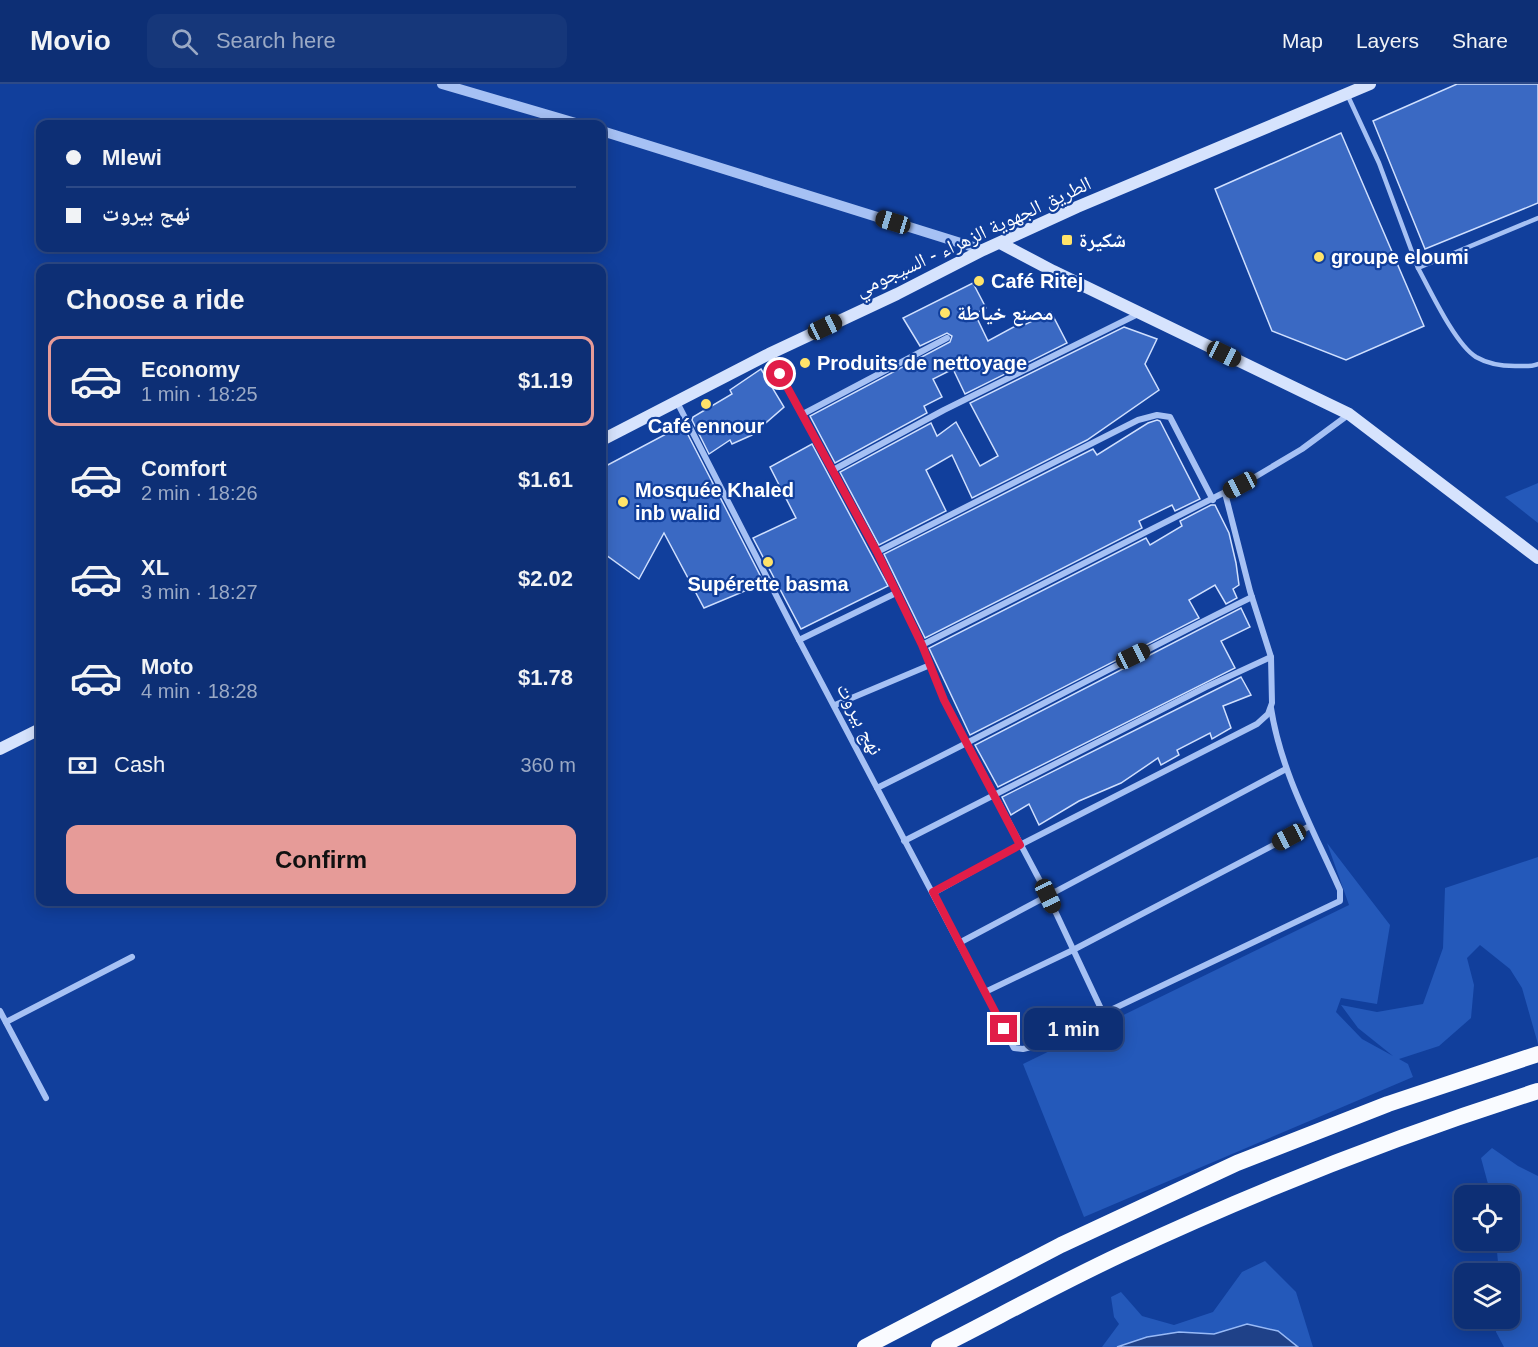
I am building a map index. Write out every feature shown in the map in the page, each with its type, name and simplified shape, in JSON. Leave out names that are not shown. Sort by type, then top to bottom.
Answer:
[{"type":"highway","points":[[865,1347],[1052,1250],[1237,1163],[1389,1104],[1538,1054]]},
{"type":"highway","points":[[939,1347],[1121,1255],[1257,1194],[1398,1140],[1538,1091]]},
{"type":"main road","name":"الطريق الجهوية الزهراء - السيجومي","points":[[606,438],[769,354],[897,294],[983,250],[1123,187],[1370,84]]},
{"type":"main road","points":[[1000,243],[1348,414],[1538,558]]},
{"type":"main road","points":[[0,748],[36,731]]},
{"type":"street","points":[[442,84],[565,120]]},
{"type":"street","points":[[606,132],[983,250]]},
{"type":"street","points":[[833,470],[944,410],[1140,313]]},
{"type":"street","points":[[802,414],[947,338]]},
{"type":"street","points":[[769,354],[877,552],[922,645],[944,700],[1048,896],[1103,1013],[1340,901],[1340,891],[1286,769],[1273,725],[1271,657],[1252,597],[1225,493]]},
{"type":"street","name":"نهج بيروت","points":[[677,402],[1014,1048],[1035,1046],[1103,1013]]},
{"type":"street","points":[[922,645],[1213,500],[1302,449],[1348,414]]},
{"type":"street","points":[[877,552],[1138,420],[1157,415],[1170,417],[1213,500]]},
{"type":"street","points":[[799,639],[896,593]]},
{"type":"street","points":[[877,788],[968,744],[1133,656],[1252,597]]},
{"type":"street","points":[[904,841],[1217,682],[1271,657]]},
{"type":"street","points":[[835,705],[930,665]]},
{"type":"street","points":[[933,892],[1257,724],[1264,719],[1271,708]]},
{"type":"street","points":[[959,943],[1286,769]]},
{"type":"street","points":[[985,992],[1073,950],[1310,826]]},
{"type":"street","points":[[6,1022],[132,957]]},
{"type":"street","points":[[0,1011],[46,1098]]},
{"type":"lane","points":[[1347,94],[1379,163],[1418,268],[1448,322],[1474,356],[1498,366],[1538,364]]},
{"type":"lane","points":[[1418,268],[1538,218]]},
{"type":"shaded area","points":[[1538,483],[1538,523],[1505,497]]},
{"type":"shaded area","points":[[1327,843],[1390,925],[1377,1004],[1341,998],[1336,1012],[1362,1039],[1393,1056],[1358,1028],[1341,1005],[1377,1012],[1423,1004],[1443,948],[1445,888],[1538,857],[1538,1044],[1522,988],[1510,969],[1480,945],[1467,958],[1474,985],[1471,1018],[1439,1046],[1399,1059],[1408,1064],[1413,1077],[1084,1217],[1023,1064],[1349,905]]},
{"type":"shaded area","points":[[1492,1148],[1518,1166],[1538,1176],[1538,1347],[1504,1347],[1496,1332],[1496,1329],[1520,1329],[1520,1263],[1498,1263],[1497,1251],[1520,1251],[1520,1185],[1488,1185],[1481,1158]]},
{"type":"shaded area","points":[[1265,1261],[1296,1292],[1313,1347],[1298,1347],[1278,1331],[1247,1324],[1214,1334],[1179,1332],[1147,1337],[1117,1347],[1102,1347],[1119,1324],[1114,1317],[1111,1297],[1121,1292],[1142,1316],[1174,1325],[1213,1312],[1242,1272]]},
{"type":"shaded area","points":[[1247,1324],[1278,1331],[1298,1347],[1117,1347],[1147,1337],[1179,1332],[1214,1334]]},
{"type":"building","name":"groupe eloumi","points":[[1457,84],[1538,84],[1538,203],[1425,249],[1373,121]]},
{"type":"building","name":"groupe eloumi","points":[[1341,133],[1424,326],[1346,360],[1272,331],[1215,189]]},
{"type":"building","points":[[973,283],[986,308],[975,314],[988,341],[1019,324],[1020,327],[1051,312],[1067,343],[965,394],[953,369],[933,379],[942,397],[924,406],[927,413],[835,463],[810,416],[950,342],[952,336],[947,333],[920,346],[903,318]]},
{"type":"building","points":[[1124,327],[1157,339],[1145,364],[1159,390],[1087,440],[972,498],[952,455],[926,470],[946,511],[879,545],[840,472],[931,423],[937,436],[956,422],[980,466],[998,456],[970,403]]},
{"type":"building","points":[[761,369],[784,407],[752,435],[732,444],[730,440],[709,454],[692,420],[693,417],[732,394],[730,390]]},
{"type":"building","points":[[1160,421],[1200,499],[1175,511],[1172,505],[1139,521],[1142,528],[925,638],[884,554],[1093,449],[1097,455],[1148,423]]},
{"type":"building","points":[[683,425],[764,583],[704,608],[664,533],[639,579],[606,555],[606,466]]},
{"type":"building","points":[[812,444],[888,586],[801,629],[753,538],[796,518],[770,467]]},
{"type":"building","points":[[1215,505],[1229,533],[1239,585],[1233,589],[1237,598],[1226,604],[1215,585],[1189,600],[1199,618],[970,735],[929,648],[1146,538],[1150,545],[1182,526],[1180,521]]},
{"type":"building","points":[[1241,608],[1250,627],[1221,641],[1235,668],[998,787],[975,745]]},
{"type":"building","points":[[1241,677],[1251,695],[1223,706],[1231,728],[1212,739],[1210,733],[1177,750],[1179,755],[1161,765],[1158,758],[1121,783],[1079,801],[1039,825],[1029,804],[1011,815],[1002,797]]},
{"type":"place","name":"شكيرة","points":[[1067,240]]},
{"type":"place","name":"groupe eloumi","points":[[1319,257]]},
{"type":"place","name":"Café Ritej","points":[[979,281]]},
{"type":"place","name":"مصنع خياطة","points":[[945,313]]},
{"type":"place","name":"Produits de nettoyage","points":[[805,363]]},
{"type":"place","name":"Café ennour","points":[[706,404]]},
{"type":"place","name":"Mosquée Khaled inb walid","points":[[623,502]]},
{"type":"place","name":"Supérette basma","points":[[768,562]]},
{"type":"route","points":[[780,374],[877,552],[922,645],[944,700],[1020,845],[933,892],[1004,1029]]}]
